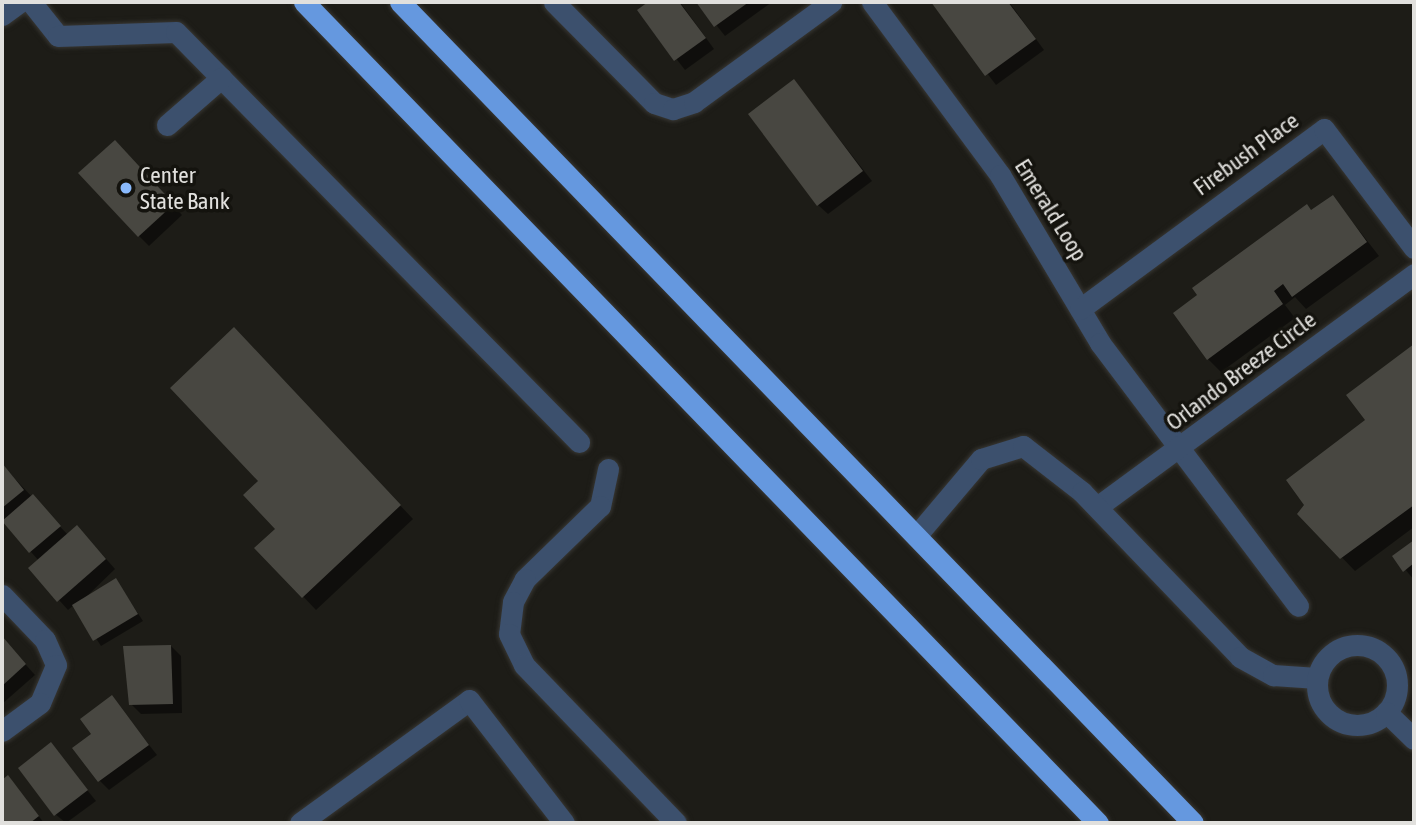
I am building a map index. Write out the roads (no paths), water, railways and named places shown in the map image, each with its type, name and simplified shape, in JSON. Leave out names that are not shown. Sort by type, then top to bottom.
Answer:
[{"type":"highway","points":[[304,2],[1098,823]]},
{"type":"highway","points":[[400,2],[1193,823]]},
{"type":"street","points":[[2,15],[20,2]]},
{"type":"street","points":[[32,2],[58,36],[176,32],[579,442]]},
{"type":"street","points":[[563,4],[654,103],[673,109],[695,102],[831,2]]},
{"type":"street","name":"Emerald Loop","points":[[872,2],[1000,176],[1080,309],[1179,450],[1298,606]]},
{"type":"street","points":[[167,125],[221,78]]},
{"type":"street","name":"Firebush Place","points":[[1080,309],[1324,129],[1414,248]]},
{"type":"street","name":"Orlando Breeze Circle","points":[[1097,507],[1179,450],[1414,274]]},
{"type":"street","points":[[916,536],[997,449],[1023,446],[1043,456],[1097,507],[1240,657],[1273,675],[1317,678]]},
{"type":"street","points":[[608,469],[600,506],[525,579],[513,602],[509,634],[524,665],[676,823]]},
{"type":"street","points":[[2,595],[45,640],[56,665],[40,703],[2,731]]},
{"type":"street","points":[[1368,646],[1395,674],[1386,712],[1364,724],[1339,721],[1321,703],[1317,678],[1330,655],[1368,646]]},
{"type":"street","points":[[300,823],[469,700],[564,823]]},
{"type":"street","points":[[1386,712],[1414,739]]},
{"type":"place","name":"Center State Bank","points":[[126,188]]}]
